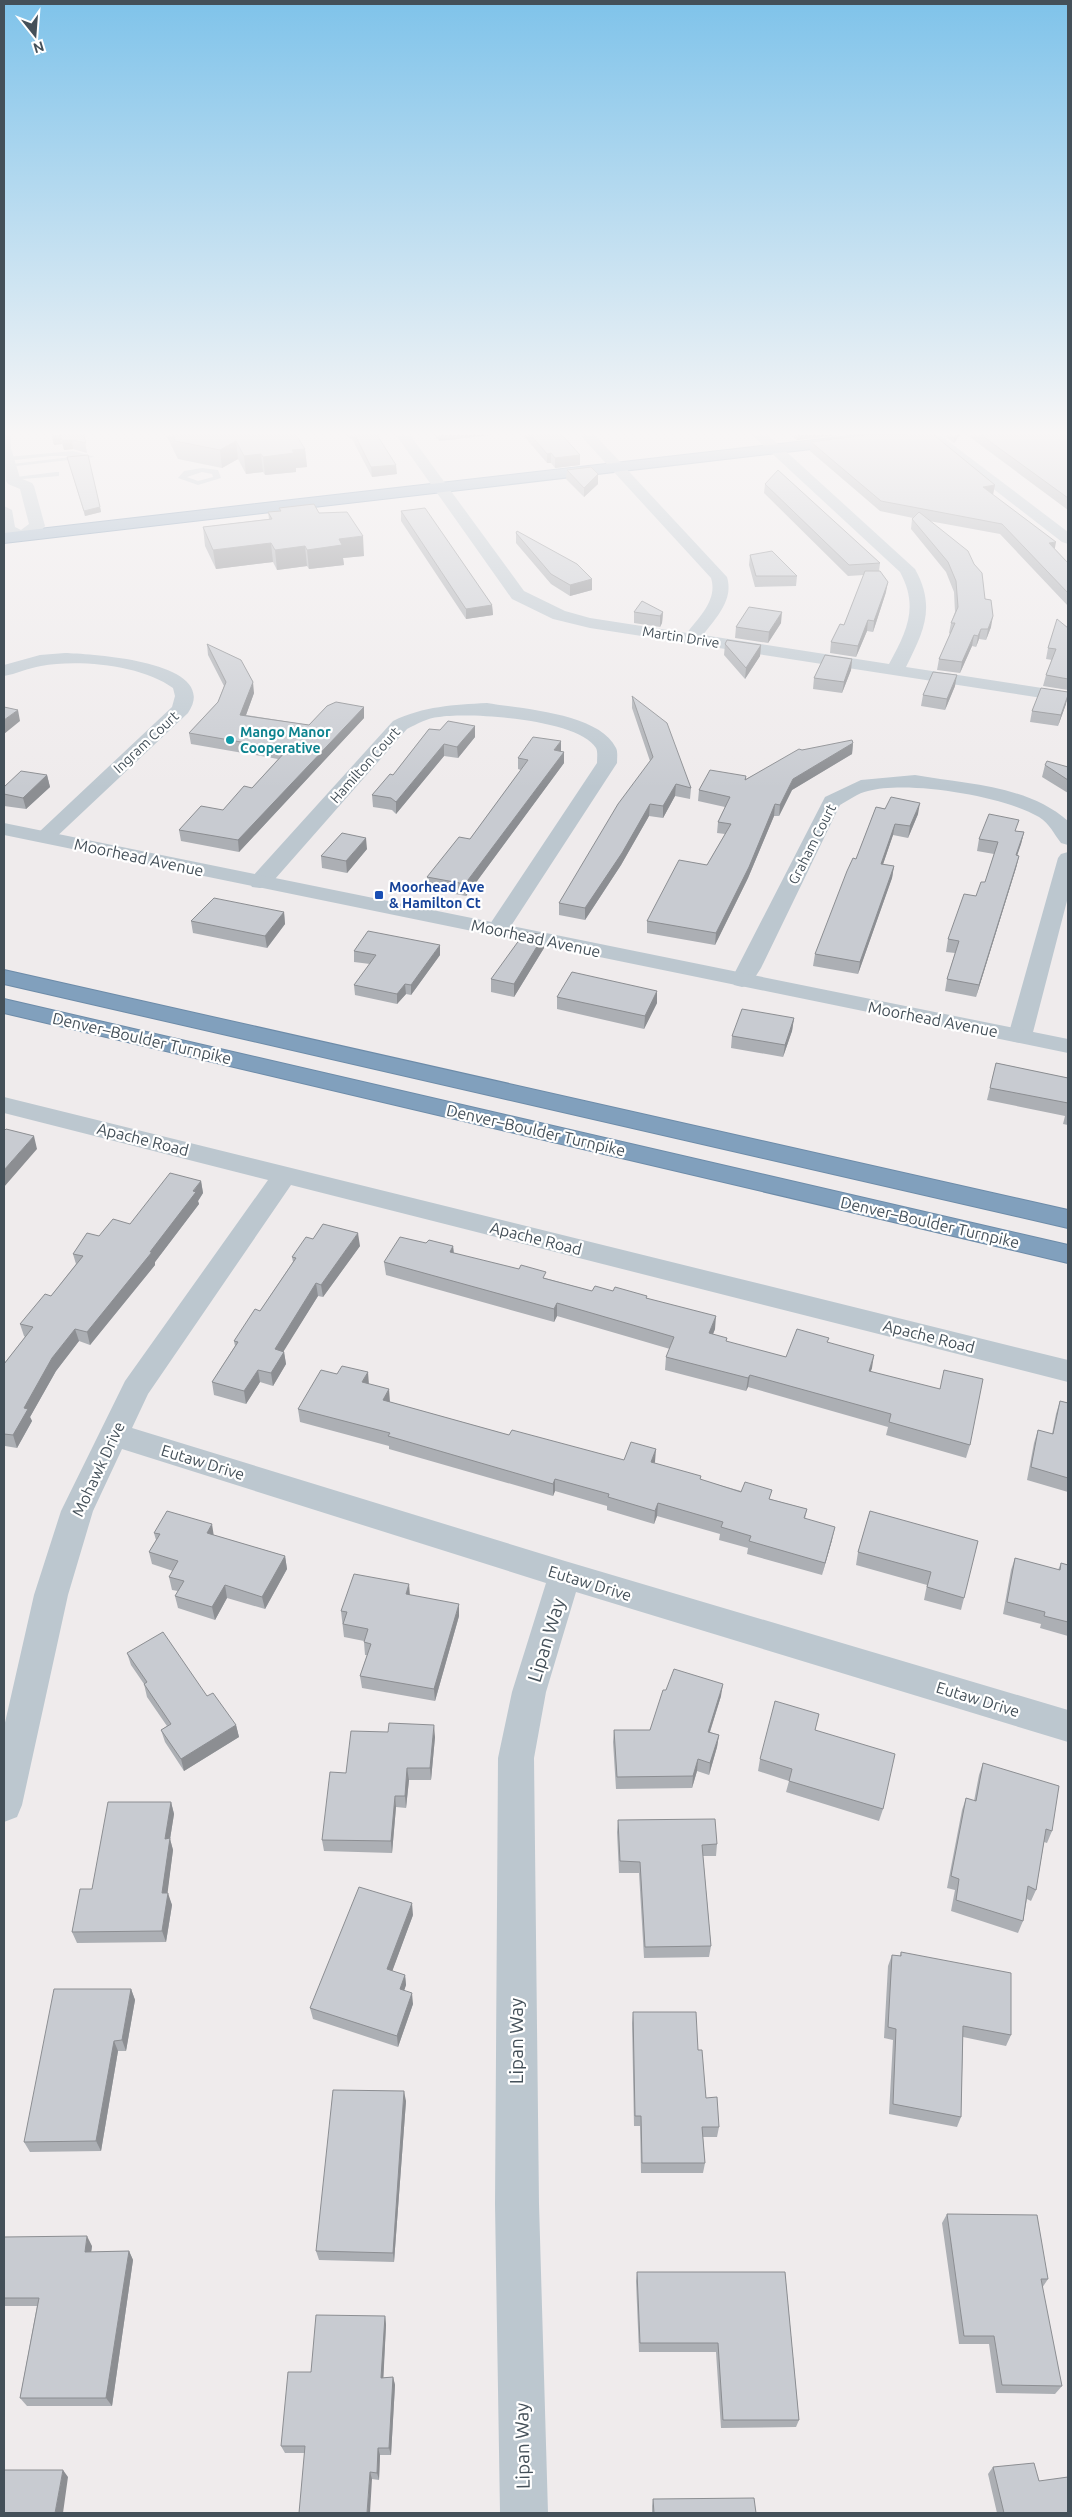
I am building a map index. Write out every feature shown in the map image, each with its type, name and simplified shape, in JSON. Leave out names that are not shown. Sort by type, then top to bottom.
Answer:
[{"type":"highway","name":"Denver–Boulder Turnpike","points":[[4,977],[1068,1219]]},
{"type":"highway","name":"Denver–Boulder Turnpike","points":[[4,1006],[1068,1254]]},
{"type":"street","name":"Martin Drive","points":[[487,552],[518,595],[533,604],[559,615],[590,623],[1068,697]]},
{"type":"street","points":[[692,638],[722,595],[723,585],[719,577],[696,552]]},
{"type":"street","points":[[888,552],[907,570],[918,592],[919,615],[912,637],[895,670]]},
{"type":"street","name":"Ingram Court","points":[[4,671],[34,662],[79,657],[158,670],[180,685],[185,697],[181,709],[45,837]]},
{"type":"street","name":"Hamilton Court","points":[[260,882],[400,725],[418,716],[438,711],[487,709],[574,724],[597,736],[607,749],[607,764],[497,930]]},
{"type":"street","name":"Graham Court","points":[[742,980],[750,968],[832,801],[854,790],[887,782],[915,781],[1009,798],[1047,814],[1061,825],[1068,839]]},
{"type":"street","name":"Moorhead Avenue","points":[[4,829],[1068,1046]]},
{"type":"street","points":[[1020,1036],[1068,858]]},
{"type":"street","name":"Apache Road","points":[[4,1105],[1068,1371]]},
{"type":"street","name":"Mohawk Drive","points":[[4,1805],[51,1595],[77,1511],[135,1389],[285,1174]]},
{"type":"street","name":"Eutaw Drive","points":[[113,1434],[565,1575],[1068,1726]]},
{"type":"street","name":"Lipan Way","points":[[524,2513],[517,2194],[516,1758],[529,1692],[565,1575]]},
{"type":"building","points":[[428,552],[456,552],[492,605],[466,609]]},
{"type":"building","points":[[533,552],[556,552],[577,564],[592,579],[570,585],[551,574]]},
{"type":"building","points":[[773,552],[797,576],[756,576],[750,555]]},
{"type":"building","points":[[836,552],[868,552],[880,563],[849,565]]},
{"type":"building","points":[[940,552],[969,552],[974,564],[982,573],[985,599],[991,600],[993,616],[988,629],[981,629],[978,636],[974,635],[962,662],[939,659],[955,623],[951,623],[958,607],[956,581],[948,562]]},
{"type":"building","points":[[1029,552],[1058,552],[1068,563],[1068,593]]},
{"type":"building","points":[[865,571],[880,571],[888,582],[874,621],[868,620],[858,646],[831,642],[840,624],[844,625]]},
{"type":"building","points":[[642,601],[663,612],[660,616],[634,612]]},
{"type":"building","points":[[749,607],[782,612],[769,632],[736,627]]},
{"type":"building","points":[[1057,619],[1068,628],[1068,679],[1046,675],[1056,649],[1048,648]]},
{"type":"building","points":[[727,640],[761,645],[746,668],[725,644]]},
{"type":"building","points":[[207,644],[241,660],[253,682],[240,715],[309,725],[327,706],[336,702],[364,707],[238,840],[179,830],[201,806],[223,810],[244,786],[252,788],[287,750],[189,733],[218,702],[226,682]]},
{"type":"building","points":[[825,655],[852,659],[844,682],[814,678]]},
{"type":"building","points":[[933,672],[957,675],[947,699],[923,695]]},
{"type":"building","points":[[1041,688],[1068,692],[1061,715],[1032,711]]},
{"type":"building","points":[[632,696],[667,723],[691,788],[676,784],[663,806],[650,804],[622,853],[585,908],[559,903],[618,804],[653,757]]},
{"type":"building","points":[[4,707],[18,710],[4,720]]},
{"type":"building","points":[[448,721],[475,726],[457,747],[444,744],[396,802],[391,798],[372,795],[390,774],[393,775],[429,729],[440,730]]},
{"type":"building","points":[[533,737],[561,741],[554,750],[564,752],[465,884],[427,877],[459,837],[470,839],[528,760],[518,758]]},
{"type":"building","points":[[852,740],[853,743],[793,779],[780,805],[775,804],[749,867],[716,933],[647,921],[679,860],[707,865],[731,824],[718,822],[730,797],[699,790],[710,770],[746,776],[745,780],[799,749]]},
{"type":"building","points":[[1047,761],[1068,767],[1068,780],[1045,765]]},
{"type":"building","points":[[21,771],[47,775],[23,798],[4,794],[4,787]]},
{"type":"building","points":[[891,797],[920,803],[910,826],[895,824],[881,864],[894,866],[860,962],[815,954],[847,871],[853,858],[856,859],[876,807],[885,809]]},
{"type":"building","points":[[989,814],[1019,820],[1015,831],[1024,832],[1016,855],[1019,856],[979,985],[947,979],[959,941],[948,939],[964,894],[976,896],[981,882],[985,882],[998,842],[979,839]]},
{"type":"building","points":[[342,833],[366,838],[346,861],[321,856]]},
{"type":"building","points":[[214,898],[284,912],[265,936],[191,921]]},
{"type":"building","points":[[368,931],[440,945],[411,985],[405,984],[397,994],[354,985],[376,955],[354,951]]},
{"type":"building","points":[[525,932],[544,935],[514,984],[491,979]]},
{"type":"building","points":[[572,972],[657,991],[645,1016],[557,997]]},
{"type":"building","points":[[742,1009],[794,1018],[785,1045],[732,1036]]},
{"type":"building","points":[[996,1063],[1068,1078],[1068,1103],[990,1088]]},
{"type":"building","points":[[6,1129],[34,1136],[4,1170],[4,1131]]},
{"type":"building","points":[[170,1173],[201,1181],[193,1191],[196,1192],[150,1252],[152,1252],[87,1332],[75,1329],[52,1358],[24,1408],[28,1409],[13,1435],[4,1434],[4,1364],[33,1327],[20,1324],[45,1294],[51,1296],[83,1256],[73,1254],[87,1233],[99,1236],[113,1219],[130,1224]]},
{"type":"building","points":[[323,1224],[358,1233],[321,1285],[316,1283],[275,1349],[284,1352],[271,1373],[258,1370],[244,1391],[212,1382],[238,1342],[234,1341],[255,1309],[260,1311],[296,1258],[292,1257],[306,1237],[313,1239]]},
{"type":"building","points":[[400,1237],[426,1243],[429,1240],[453,1246],[450,1252],[519,1269],[521,1265],[546,1272],[543,1278],[592,1291],[595,1286],[613,1291],[615,1287],[647,1296],[646,1298],[716,1316],[709,1333],[727,1338],[726,1341],[786,1357],[797,1329],[829,1338],[827,1342],[874,1355],[869,1371],[940,1389],[944,1370],[983,1379],[970,1445],[889,1422],[891,1414],[750,1375],[748,1378],[666,1357],[674,1337],[557,1303],[554,1309],[384,1262]]},
{"type":"building","points":[[342,1366],[368,1372],[362,1382],[389,1389],[383,1400],[509,1435],[512,1430],[624,1460],[631,1442],[656,1449],[651,1462],[701,1476],[700,1479],[741,1492],[745,1482],[772,1490],[769,1499],[807,1509],[804,1518],[835,1527],[825,1563],[749,1541],[751,1536],[721,1527],[723,1522],[658,1503],[655,1511],[608,1497],[609,1494],[555,1479],[553,1484],[388,1436],[390,1433],[298,1409],[321,1370],[337,1374]]},
{"type":"building","points":[[1060,1401],[1068,1403],[1068,1478],[1031,1467],[1038,1430],[1053,1434]]},
{"type":"building","points":[[167,1511],[212,1524],[207,1533],[285,1556],[262,1597],[225,1585],[212,1607],[175,1596],[184,1581],[169,1577],[178,1561],[149,1552],[160,1534],[154,1533]]},
{"type":"building","points":[[870,1511],[978,1541],[964,1598],[927,1587],[931,1572],[858,1552]]},
{"type":"building","points":[[1015,1558],[1060,1570],[1061,1563],[1068,1565],[1068,1622],[1044,1616],[1045,1612],[1007,1602]]},
{"type":"building","points":[[354,1574],[409,1584],[406,1594],[459,1604],[434,1689],[360,1676],[371,1644],[364,1642],[368,1629],[343,1624],[347,1612],[341,1611]]},
{"type":"building","points":[[163,1632],[207,1696],[213,1693],[236,1725],[181,1759],[161,1730],[171,1724],[144,1684],[147,1682],[127,1653]]},
{"type":"building","points":[[674,1669],[723,1684],[708,1732],[719,1735],[710,1763],[698,1759],[693,1776],[617,1777],[614,1730],[650,1730],[663,1690],[666,1690]]},
{"type":"building","points":[[775,1701],[819,1714],[815,1730],[895,1754],[883,1809],[789,1781],[792,1769],[760,1759]]},
{"type":"building","points":[[389,1723],[434,1725],[430,1768],[407,1768],[405,1796],[395,1796],[391,1841],[322,1840],[330,1772],[346,1773],[351,1731],[388,1732]]},
{"type":"building","points":[[983,1763],[1059,1786],[1052,1831],[1046,1829],[1036,1890],[1028,1886],[1023,1921],[956,1900],[959,1879],[951,1876],[966,1798],[976,1801]]},
{"type":"building","points":[[108,1802],[171,1802],[165,1839],[170,1838],[162,1893],[168,1893],[162,1931],[72,1932],[80,1889],[92,1889]]},
{"type":"building","points":[[715,1819],[717,1844],[702,1845],[711,1946],[645,1947],[640,1862],[620,1861],[618,1820]]},
{"type":"building","points":[[359,1887],[412,1903],[387,1969],[405,1975],[400,1989],[412,1993],[397,2036],[310,2008]]},
{"type":"building","points":[[901,1952],[1011,1973],[1011,2035],[963,2026],[961,2117],[893,2104],[896,2029],[888,2027],[892,1955],[901,1956]]},
{"type":"building","points":[[54,1989],[131,1989],[122,2040],[114,2041],[96,2141],[24,2142]]},
{"type":"building","points":[[633,2012],[696,2012],[698,2050],[702,2050],[706,2098],[717,2097],[719,2127],[702,2127],[705,2163],[642,2163],[641,2116],[635,2116]]},
{"type":"building","points":[[333,2090],[404,2091],[393,2253],[316,2251]]},
{"type":"building","points":[[947,2214],[1037,2215],[1048,2279],[1041,2279],[1062,2386],[1002,2385],[994,2336],[964,2336]]},
{"type":"building","points":[[87,2236],[85,2252],[129,2251],[106,2398],[20,2398],[39,2298],[4,2298],[4,2237]]},
{"type":"building","points":[[637,2272],[785,2272],[799,2420],[723,2420],[718,2343],[640,2343]]},
{"type":"building","points":[[316,2315],[385,2316],[381,2378],[393,2377],[389,2448],[378,2448],[377,2473],[370,2472],[367,2513],[299,2513],[305,2446],[281,2446],[288,2372],[311,2372]]},
{"type":"building","points":[[1034,2463],[1039,2481],[1068,2477],[1068,2513],[1004,2513],[993,2467]]},
{"type":"building","points":[[4,2470],[63,2470],[55,2513],[4,2513]]},
{"type":"building","points":[[754,2498],[756,2513],[654,2513],[653,2499]]},
{"type":"place","name":"Mango Manor Cooperative","points":[[230,740]]},
{"type":"place","name":"Moorhead Ave & Hamilton Ct","points":[[379,895]]}]
